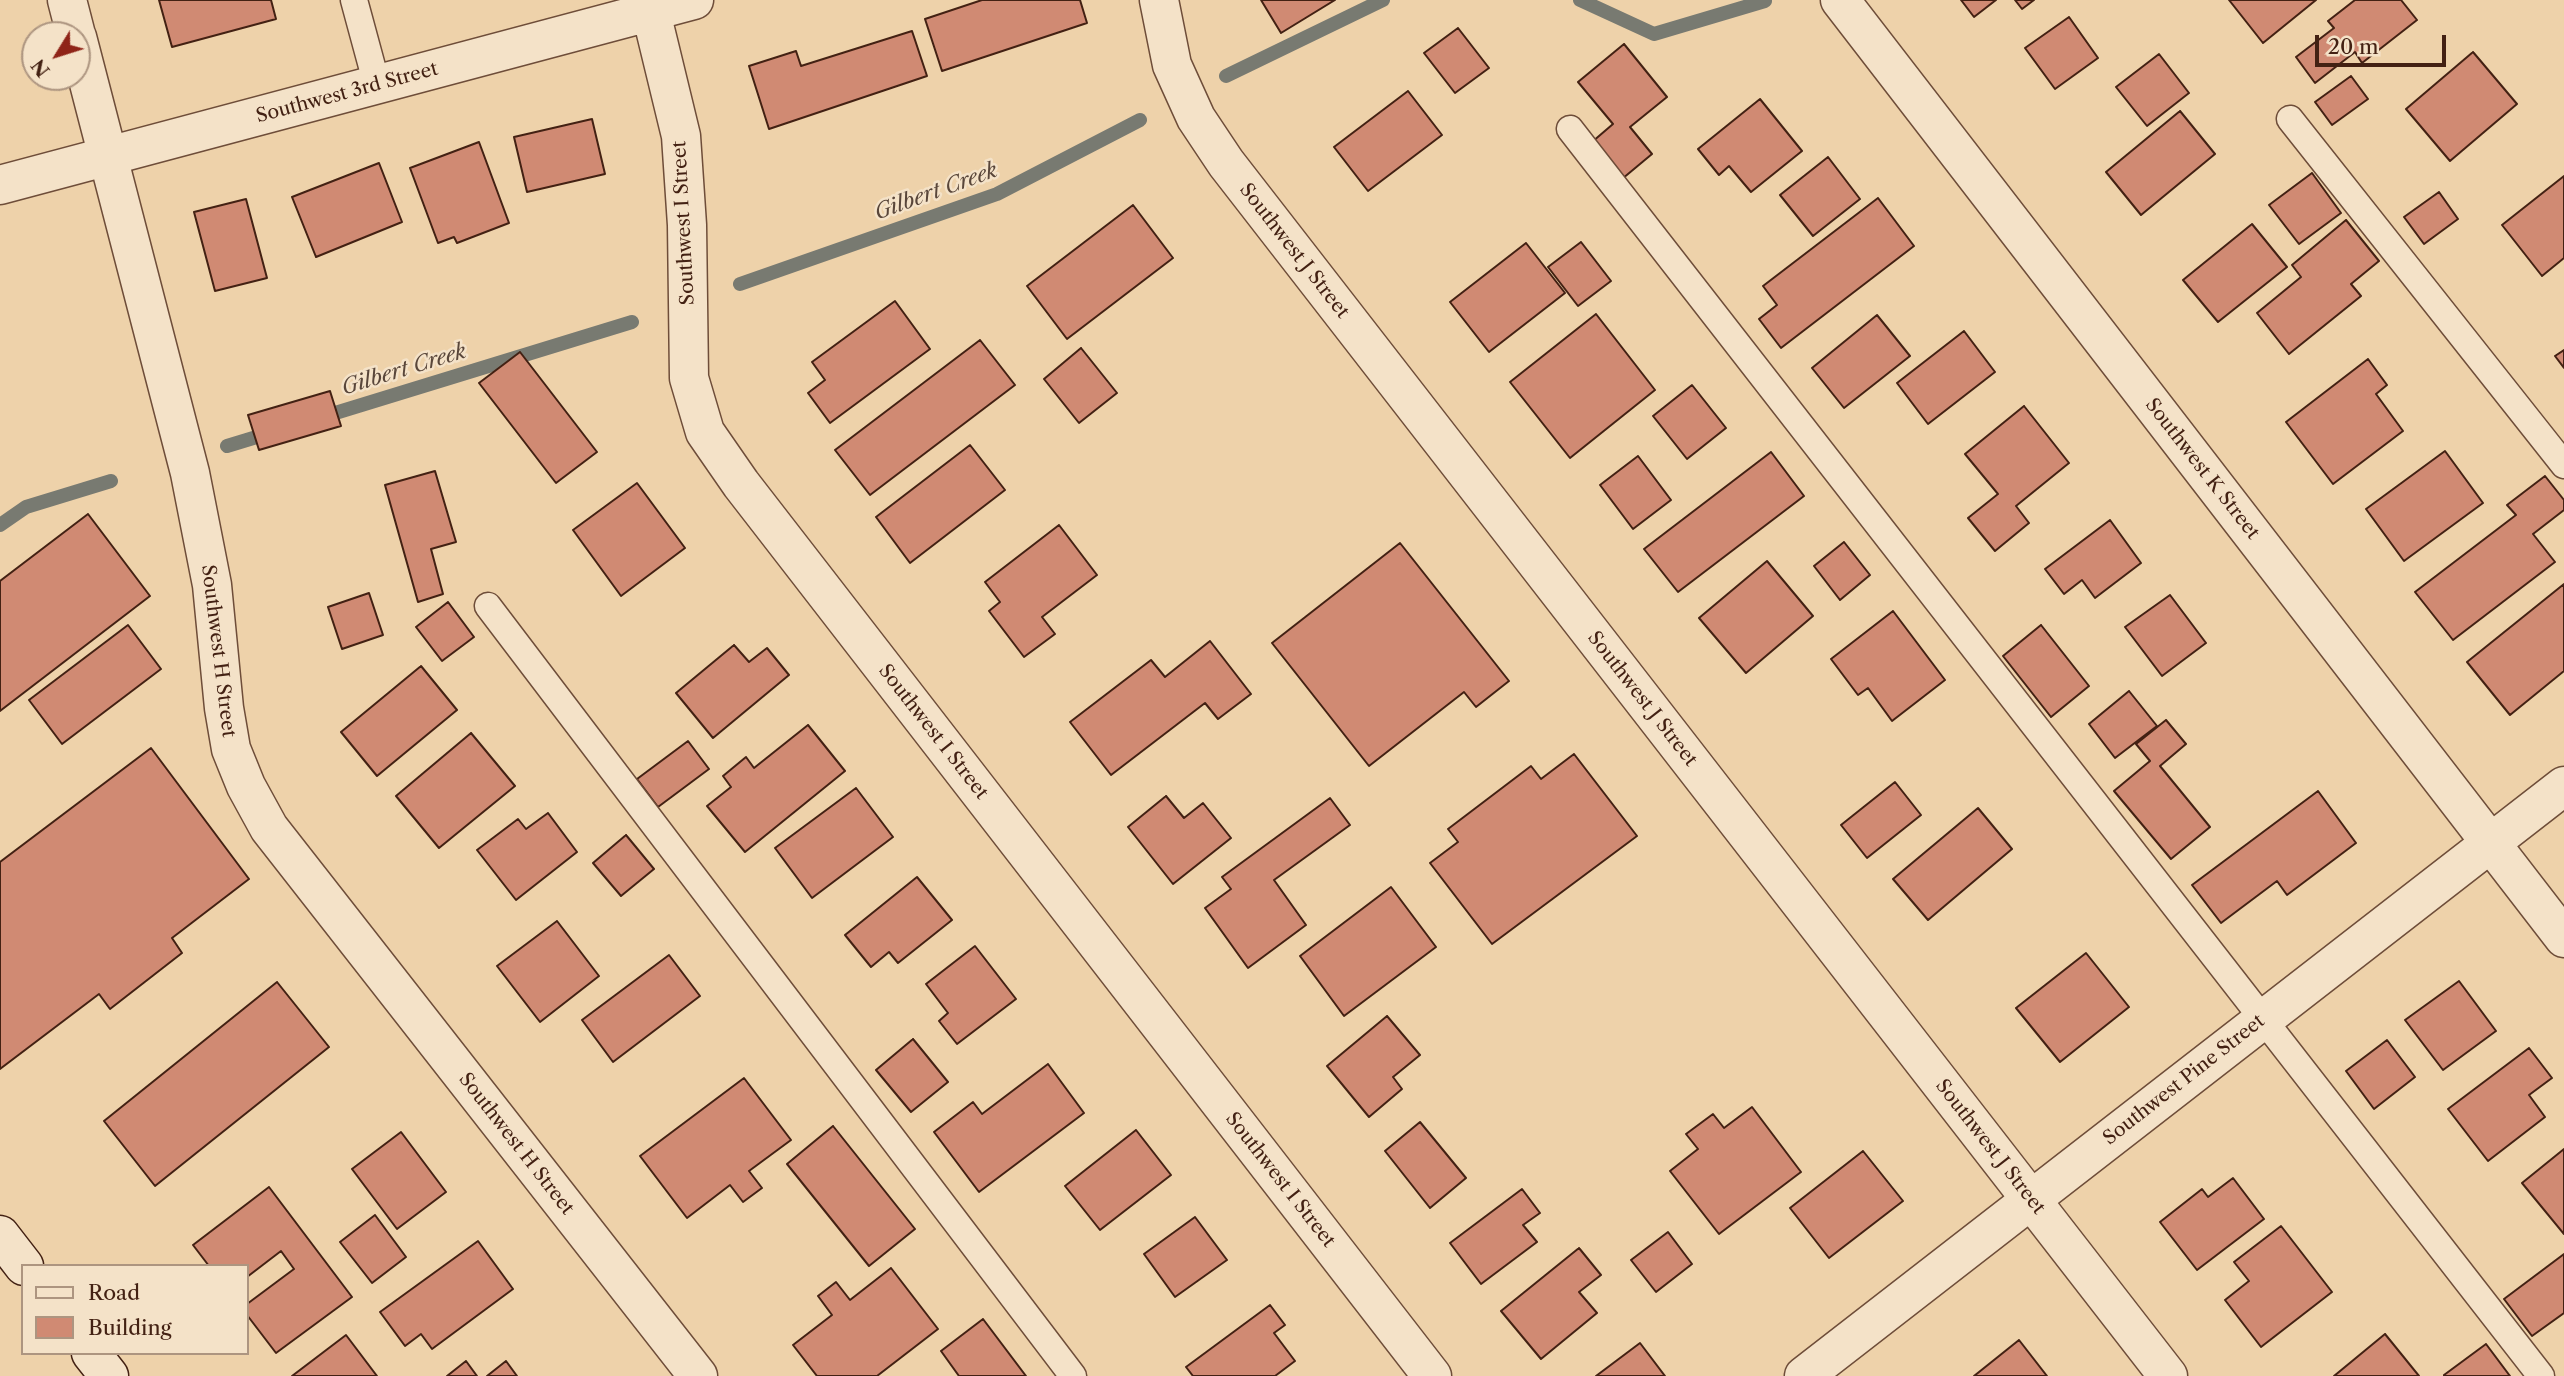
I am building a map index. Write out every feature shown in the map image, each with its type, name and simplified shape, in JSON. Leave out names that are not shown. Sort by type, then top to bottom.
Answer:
[{"type":"street","name":"Southwest H Street","points":[[67,0],[73,21]]},
{"type":"street","name":"Southwest 3rd Street","points":[[0,185],[377,85],[650,6],[694,0]]},
{"type":"street","name":"Southwest J Street","points":[[1159,0],[1172,65],[1196,118],[1226,163],[2168,1376]]},
{"type":"street","name":"Southwest K Street","points":[[1840,0],[2564,938]]},
{"type":"street","name":"Southwest I Street","points":[[650,6],[681,136],[687,225],[689,378],[705,432],[749,495],[1432,1376]]},
{"type":"street","name":"Southwest H Street","points":[[91,91],[190,473],[212,585],[224,708],[231,749],[246,786],[269,828],[698,1376]]},
{"type":"street","name":"Southwest Pine Street","points":[[1807,1375],[2564,786]]},
{"type":"street","points":[[0,1235],[22,1264]]},
{"type":"street","points":[[93,1355],[109,1376]]},
{"type":"lane","points":[[354,0],[377,85]]},
{"type":"lane","points":[[2290,119],[2564,465]]},
{"type":"lane","points":[[1570,129],[2265,1018],[2541,1376]]},
{"type":"lane","points":[[488,606],[1073,1376]]},
{"type":"building","points":[[159,0],[271,0],[276,19],[172,47]]},
{"type":"building","points":[[982,0],[1080,0],[1087,23],[942,71],[925,19]]},
{"type":"building","points":[[1261,0],[1335,0],[1281,33]]},
{"type":"building","points":[[1961,0],[1996,0],[1974,17]]},
{"type":"building","points":[[2015,0],[2034,0],[2022,9]]},
{"type":"building","points":[[2229,0],[2316,0],[2263,43]]},
{"type":"building","points":[[2355,0],[2401,0],[2417,20],[2362,63],[2355,52],[2315,83],[2296,57],[2334,28],[2328,21]]},
{"type":"building","points":[[2069,17],[2098,58],[2055,89],[2025,48]]},
{"type":"building","points":[[1458,28],[1489,68],[1455,93],[1424,53]]},
{"type":"building","points":[[912,31],[927,76],[769,129],[749,66],[796,51],[801,66]]},
{"type":"building","points":[[1624,44],[1667,97],[1630,127],[1652,154],[1622,179],[1592,142],[1613,124],[1578,82]]},
{"type":"building","points":[[2473,52],[2517,104],[2450,161],[2406,109]]},
{"type":"building","points":[[2159,54],[2189,93],[2147,126],[2116,87]]},
{"type":"building","points":[[2351,76],[2368,99],[2332,125],[2315,102]]},
{"type":"building","points":[[1408,91],[1442,135],[1368,191],[1334,147]]},
{"type":"building","points":[[1760,99],[1802,151],[1751,192],[1729,166],[1719,175],[1698,149]]},
{"type":"building","points":[[2180,111],[2215,154],[2141,215],[2106,172]]},
{"type":"building","points":[[592,119],[605,174],[527,192],[514,137]]},
{"type":"building","points":[[479,142],[509,223],[457,243],[454,237],[438,243],[410,168]]},
{"type":"building","points":[[1828,157],[1860,199],[1813,236],[1780,195]]},
{"type":"building","points":[[379,163],[402,222],[316,257],[292,197]]},
{"type":"building","points":[[2312,173],[2341,213],[2299,244],[2269,205]]},
{"type":"building","points":[[2564,176],[2564,258],[2542,276],[2502,225]]},
{"type":"building","points":[[2439,192],[2458,219],[2424,244],[2404,217]]},
{"type":"building","points":[[1878,198],[1914,246],[1781,348],[1759,319],[1777,305],[1763,286]]},
{"type":"building","points":[[246,199],[267,278],[215,291],[194,212]]},
{"type":"building","points":[[1133,205],[1173,258],[1067,339],[1027,286]]},
{"type":"building","points":[[2346,220],[2379,261],[2351,284],[2361,296],[2289,354],[2257,313],[2301,277],[2292,265]]},
{"type":"building","points":[[2252,224],[2287,267],[2218,322],[2183,280]]},
{"type":"building","points":[[1581,242],[1611,281],[1578,306],[1548,267]]},
{"type":"building","points":[[1526,243],[1565,293],[1489,352],[1450,302]]},
{"type":"building","points":[[895,301],[930,349],[830,423],[808,393],[825,380],[812,362]]},
{"type":"building","points":[[1596,314],[1655,390],[1570,458],[1510,382]]},
{"type":"building","points":[[1877,315],[1910,356],[1844,408],[1812,368]]},
{"type":"building","points":[[1964,331],[1995,372],[1928,424],[1897,383]]},
{"type":"building","points":[[980,340],[1015,385],[870,495],[835,450]]},
{"type":"building","points":[[1081,348],[1117,393],[1079,423],[1044,379]]},
{"type":"building","points":[[2564,350],[2564,368],[2555,356]]},
{"type":"building","points":[[520,352],[597,452],[556,483],[479,383]]},
{"type":"building","points":[[2368,359],[2387,385],[2376,394],[2403,431],[2333,484],[2286,422]]},
{"type":"building","points":[[1692,385],[1726,428],[1687,459],[1653,416]]},
{"type":"building","points":[[330,391],[341,426],[259,450],[248,415]]},
{"type":"building","points":[[2024,406],[2069,463],[2016,506],[2029,523],[1995,551],[1968,518],[1998,494],[1965,454]]},
{"type":"building","points":[[970,445],[1005,490],[910,563],[876,517]]},
{"type":"building","points":[[2445,451],[2483,503],[2404,561],[2366,509]]},
{"type":"building","points":[[1771,452],[1804,496],[1678,592],[1644,549]]},
{"type":"building","points":[[1638,456],[1671,500],[1633,529],[1600,485]]},
{"type":"building","points":[[435,471],[456,542],[431,549],[443,594],[418,602],[385,485]]},
{"type":"building","points":[[2545,476],[2564,500],[2564,510],[2533,534],[2555,562],[2453,640],[2415,592],[2516,515],[2507,505]]},
{"type":"building","points":[[637,483],[685,548],[621,596],[573,530]]},
{"type":"building","points":[[88,514],[150,596],[0,711],[0,581]]},
{"type":"building","points":[[2110,520],[2141,563],[2095,598],[2082,580],[2064,594],[2045,569]]},
{"type":"building","points":[[1059,525],[1097,575],[1042,617],[1055,634],[1024,657],[989,611],[1000,602],[985,582]]},
{"type":"building","points":[[1844,542],[1870,575],[1840,600],[1814,566]]},
{"type":"building","points":[[1400,543],[1509,681],[1476,707],[1464,692],[1369,766],[1272,643]]},
{"type":"building","points":[[1767,561],[1813,616],[1746,673],[1699,618]]},
{"type":"building","points":[[2564,584],[2564,671],[2510,715],[2467,662]]},
{"type":"building","points":[[369,593],[383,635],[342,649],[328,607]]},
{"type":"building","points":[[2170,595],[2206,643],[2162,676],[2125,627]]},
{"type":"building","points":[[448,602],[474,637],[442,661],[416,627]]},
{"type":"building","points":[[1893,611],[1945,680],[1892,721],[1868,688],[1858,695],[1831,659]]},
{"type":"building","points":[[128,625],[161,669],[62,744],[29,700]]},
{"type":"building","points":[[2041,625],[2089,686],[2051,717],[2003,656]]},
{"type":"building","points":[[1210,641],[1251,694],[1218,719],[1205,703],[1111,775],[1070,722],[1151,660],[1165,677]]},
{"type":"building","points":[[734,645],[749,662],[767,648],[789,675],[713,738],[676,693]]},
{"type":"building","points":[[421,666],[457,710],[377,776],[341,732]]},
{"type":"building","points":[[2129,691],[2157,726],[2115,758],[2089,724]]},
{"type":"building","points":[[2166,720],[2186,744],[2160,766],[2210,827],[2171,859],[2114,791],[2150,761],[2136,744]]},
{"type":"building","points":[[808,725],[845,771],[745,852],[707,806],[731,787],[723,776],[746,757],[754,768]]},
{"type":"building","points":[[471,733],[515,786],[439,848],[396,796]]},
{"type":"building","points":[[688,741],[709,769],[658,807],[637,779]]},
{"type":"building","points":[[151,748],[249,879],[172,938],[182,953],[110,1009],[99,994],[0,1069],[0,862]]},
{"type":"building","points":[[1574,754],[1637,836],[1492,944],[1430,863],[1458,842],[1448,829],[1531,766],[1541,779]]},
{"type":"building","points":[[1895,782],[1921,815],[1867,858],[1841,825]]},
{"type":"building","points":[[856,788],[893,837],[812,898],[775,848]]},
{"type":"building","points":[[2318,791],[2356,843],[2287,895],[2277,881],[2221,923],[2192,885]]},
{"type":"building","points":[[1166,796],[1184,818],[1203,803],[1231,838],[1173,884],[1128,827]]},
{"type":"building","points":[[1330,798],[1350,825],[1274,880],[1306,925],[1248,968],[1205,908],[1231,889],[1222,877]]},
{"type":"building","points":[[1978,808],[2012,849],[1928,920],[1893,879]]},
{"type":"building","points":[[548,813],[577,852],[516,900],[477,850],[518,819],[526,829]]},
{"type":"building","points":[[626,835],[654,869],[621,896],[593,863]]},
{"type":"building","points":[[917,877],[952,920],[898,963],[889,952],[871,967],[845,935]]},
{"type":"building","points":[[1391,887],[1436,947],[1344,1016],[1300,956]]},
{"type":"building","points":[[557,921],[599,976],[540,1022],[497,966]]},
{"type":"building","points":[[975,946],[1016,999],[957,1044],[939,1021],[948,1013],[926,984]]},
{"type":"building","points":[[2086,953],[2129,1007],[2060,1062],[2016,1008]]},
{"type":"building","points":[[669,955],[700,996],[613,1062],[582,1020]]},
{"type":"building","points":[[2459,981],[2496,1031],[2443,1070],[2405,1020]]},
{"type":"building","points":[[277,982],[329,1047],[155,1186],[104,1121]]},
{"type":"building","points":[[1387,1016],[1420,1055],[1393,1077],[1402,1089],[1369,1117],[1327,1066]]},
{"type":"building","points":[[913,1039],[948,1082],[911,1112],[876,1070]]},
{"type":"building","points":[[2387,1040],[2415,1077],[2374,1109],[2346,1071]]},
{"type":"building","points":[[2529,1048],[2552,1078],[2529,1095],[2545,1117],[2488,1161],[2448,1109]]},
{"type":"building","points":[[1048,1064],[1084,1113],[979,1192],[934,1132],[973,1102],[982,1114]]},
{"type":"building","points":[[744,1078],[791,1140],[749,1171],[762,1188],[743,1202],[730,1185],[687,1218],[640,1156]]},
{"type":"building","points":[[1752,1107],[1801,1172],[1719,1234],[1670,1171],[1698,1149],[1686,1134],[1713,1114],[1724,1128]]},
{"type":"building","points":[[1420,1122],[1466,1178],[1430,1208],[1385,1151]]},
{"type":"building","points":[[833,1126],[915,1229],[869,1266],[787,1164]]},
{"type":"building","points":[[1136,1130],[1171,1175],[1100,1230],[1065,1186]]},
{"type":"building","points":[[401,1132],[446,1192],[397,1229],[352,1169]]},
{"type":"building","points":[[2564,1149],[2564,1234],[2522,1183]]},
{"type":"building","points":[[1863,1151],[1903,1201],[1829,1258],[1790,1208]]},
{"type":"building","points":[[2233,1178],[2264,1219],[2197,1270],[2160,1222],[2202,1189],[2208,1197]]},
{"type":"building","points":[[269,1187],[352,1297],[276,1353],[248,1316],[248,1303],[294,1269],[281,1251],[248,1276],[248,1264],[207,1264],[193,1245]]},
{"type":"building","points":[[1522,1189],[1540,1213],[1523,1225],[1537,1242],[1481,1284],[1450,1243]]},
{"type":"building","points":[[375,1215],[406,1257],[372,1283],[340,1242]]},
{"type":"building","points":[[1195,1217],[1227,1260],[1175,1297],[1144,1254]]},
{"type":"building","points":[[2281,1226],[2332,1292],[2261,1347],[2225,1300],[2249,1281],[2234,1262]]},
{"type":"building","points":[[1668,1232],[1692,1264],[1656,1292],[1631,1260]]},
{"type":"building","points":[[478,1241],[513,1289],[432,1349],[421,1334],[405,1346],[380,1312]]},
{"type":"building","points":[[1579,1248],[1601,1275],[1579,1292],[1597,1313],[1541,1359],[1501,1311]]},
{"type":"building","points":[[2564,1254],[2564,1313],[2532,1336],[2504,1299]]},
{"type":"building","points":[[891,1268],[938,1329],[877,1376],[817,1376],[793,1345],[832,1315],[818,1296],[836,1282],[850,1300]]},
{"type":"building","points":[[1270,1305],[1285,1325],[1274,1333],[1295,1361],[1275,1376],[1193,1376],[1186,1367]]},
{"type":"building","points":[[983,1319],[1026,1376],[959,1376],[941,1351]]},
{"type":"building","points":[[2385,1334],[2419,1376],[2334,1376]]},
{"type":"building","points":[[346,1335],[377,1376],[292,1376]]},
{"type":"building","points":[[2019,1340],[2047,1376],[1974,1376]]},
{"type":"building","points":[[1640,1343],[1665,1376],[1596,1376]]},
{"type":"building","points":[[2486,1344],[2510,1376],[2444,1376],[2444,1375]]},
{"type":"building","points":[[466,1361],[477,1376],[447,1376]]},
{"type":"building","points":[[506,1361],[517,1376],[487,1376]]},
{"type":"waterway","name":"Gilbert Creek","points":[[1226,76],[1383,0]]},
{"type":"waterway","name":"Gilbert Creek","points":[[1580,0],[1654,34],[1765,1]]},
{"type":"waterway","name":"Gilbert Creek","points":[[740,284],[997,194],[1140,120]]},
{"type":"waterway","name":"Gilbert Creek","points":[[319,418],[632,322]]},
{"type":"waterway","name":"Gilbert Creek","points":[[227,446],[273,432]]},
{"type":"waterway","name":"Gilbert Creek","points":[[0,525],[26,507],[111,481]]}]
